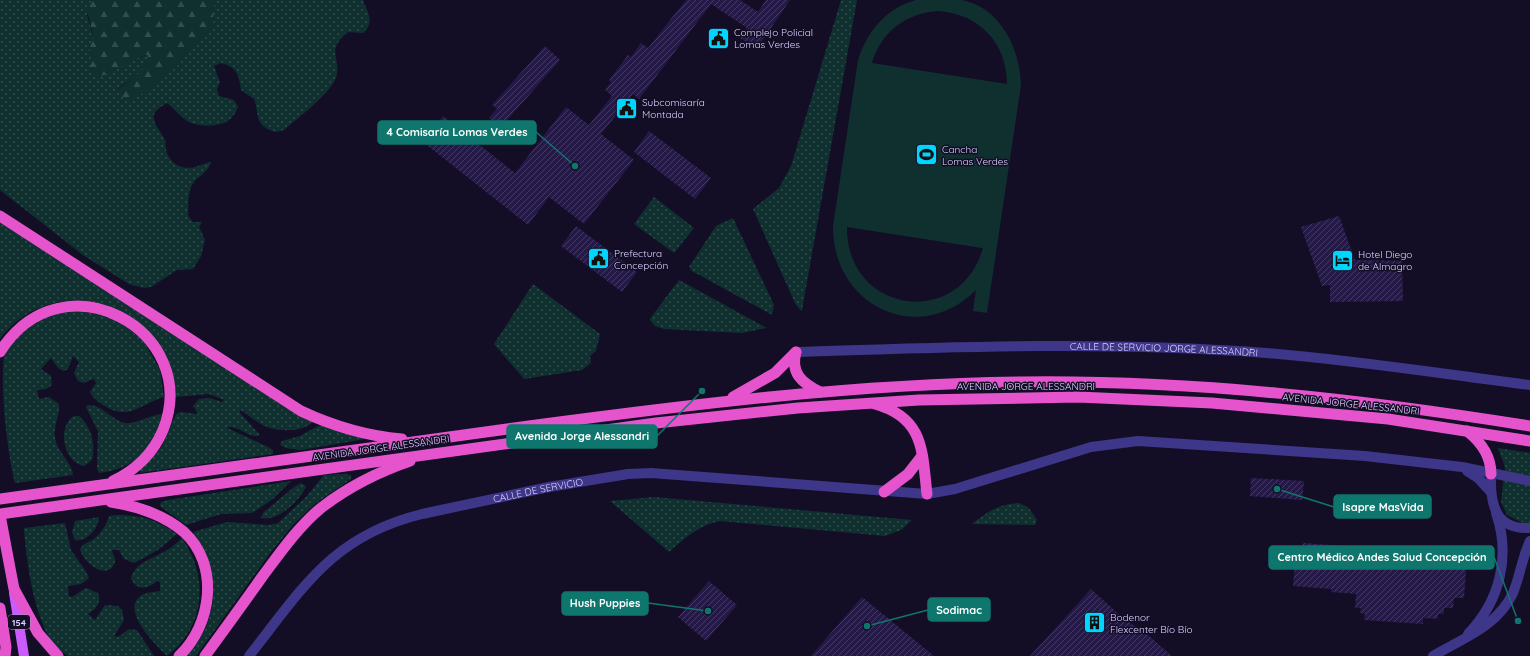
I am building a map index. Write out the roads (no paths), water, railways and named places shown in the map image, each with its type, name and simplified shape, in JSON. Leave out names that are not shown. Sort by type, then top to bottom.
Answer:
[{"type":"highway","points":[[0,216],[302,411],[331,424],[362,433],[394,438],[422,440]]},
{"type":"highway","points":[[0,352],[12,336],[34,317],[48,311],[72,306],[94,307],[113,313],[136,327],[150,342],[161,359],[168,382],[169,403],[166,421],[158,440],[146,458],[130,472],[105,485]]},
{"type":"highway","points":[[796,352],[794,365],[797,375],[804,382],[820,392]]},
{"type":"highway","points":[[727,400],[765,380],[786,363],[796,352]]},
{"type":"highway","name":"AVENIDA JORGE ALESSANDRI","points":[[0,499],[422,440],[727,400],[919,385],[1021,382],[1139,384],[1286,393],[1422,409],[1530,426]]},
{"type":"highway","name":"AVENIDA JORGE ALESSANDRI","points":[[0,514],[438,452],[656,423],[869,402],[1017,397],[1168,400],[1329,412],[1530,440]]},
{"type":"highway","points":[[869,402],[886,408],[907,422],[916,432],[920,440],[927,494]]},
{"type":"highway","points":[[1467,431],[1481,445],[1486,453],[1491,467],[1491,474]]},
{"type":"highway","points":[[205,656],[284,548],[321,508],[353,486],[376,474],[438,452]]},
{"type":"highway","points":[[884,492],[908,474],[922,456]]},
{"type":"highway","points":[[100,500],[134,507],[162,518],[184,533],[198,553],[204,568],[208,597],[205,612],[194,638],[179,656]]},
{"type":"highway","name":"154","points":[[0,514],[14,589]]},
{"type":"highway","points":[[14,589],[38,633],[58,656]]},
{"type":"highway","name":"154","points":[[0,608],[6,653]]},
{"type":"main road","name":"154","points":[[14,589],[24,656]]},
{"type":"street","name":"CALLE DE SERVICIO JORGE ALESSANDRI","points":[[796,352],[1034,347],[1204,349],[1321,358],[1530,385]]},
{"type":"street","points":[[884,492],[927,494],[956,489],[1091,447],[1138,441],[1365,456],[1462,468],[1530,481]]},
{"type":"street","points":[[1462,468],[1478,478],[1490,491]]},
{"type":"street","name":"CALLE DE SERVICIO","points":[[249,656],[310,580],[332,557],[344,547],[373,530],[405,518],[549,487],[628,474],[673,475],[884,492]]},
{"type":"street","points":[[1463,638],[1486,612],[1499,582],[1504,548],[1503,536],[1490,491],[1491,474]]},
{"type":"street","points":[[1496,511],[1512,525],[1530,528]]},
{"type":"street","points":[[1433,656],[1463,638],[1485,628],[1505,607],[1513,592],[1523,557],[1530,541]]},
{"type":"place","name":"Complejo Policial Lomas Verdes","points":[[718,38]]},
{"type":"place","name":"Subcomisaría Montada","points":[[626,108]]},
{"type":"place","name":"Cancha Lomas Verdes","points":[[927,155]]},
{"type":"place","name":"4 Comisaría Lomas Verdes","points":[[575,166]]},
{"type":"place","name":"Prefectura Concepción","points":[[599,259]]},
{"type":"place","name":"Hotel Diego de Almagro","points":[[1343,260]]},
{"type":"place","name":"Avenida Jorge Alessandri","points":[[702,391]]},
{"type":"place","name":"Isapre MasVida","points":[[1277,489]]},
{"type":"place","name":"Hush Puppies","points":[[708,611]]},
{"type":"place","name":"Centro Médico Andes Salud Concepción","points":[[1518,621]]},
{"type":"place","name":"Bodenor Flexcenter Bío Bío","points":[[1095,623]]},
{"type":"place","name":"Sodimac","points":[[867,626]]}]
